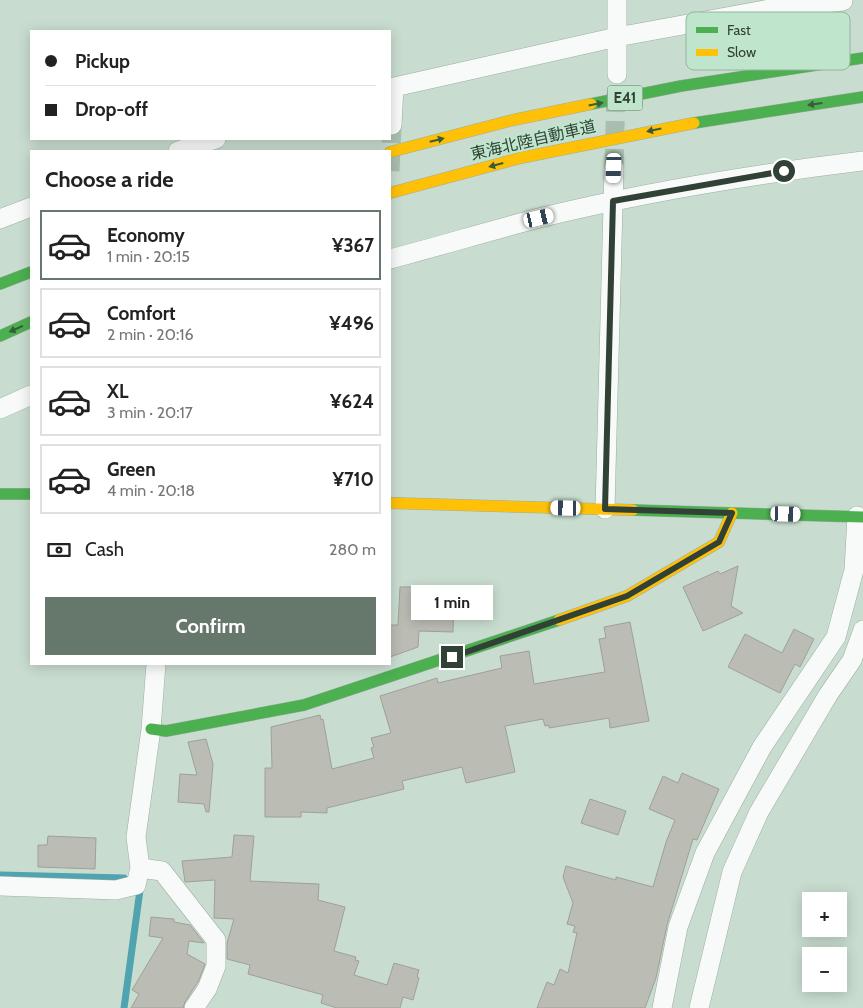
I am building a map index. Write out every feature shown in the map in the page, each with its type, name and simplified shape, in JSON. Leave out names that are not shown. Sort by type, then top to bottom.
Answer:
[{"type":"main road","name":"東海北陸自動車道","points":[[850,60],[863,58]]},
{"type":"main road","name":"東海北陸自動車道","points":[[391,152],[513,120],[681,86],[785,70]]},
{"type":"main road","name":"東海北陸自動車道","points":[[391,192],[520,158],[685,124],[863,97]]},
{"type":"main road","points":[[0,284],[30,272]]},
{"type":"main road","points":[[0,336],[30,322]]},
{"type":"main road","points":[[0,494],[30,494]]},
{"type":"main road","points":[[391,503],[860,516]]},
{"type":"main road","points":[[151,729],[166,731],[304,705],[627,596],[719,542],[732,513]]},
{"type":"street","points":[[617,0],[617,74]]},
{"type":"street","points":[[753,12],[843,1]]},
{"type":"street","points":[[392,126],[392,87],[617,36],[686,24]]},
{"type":"street","points":[[181,150],[213,140]]},
{"type":"street","points":[[391,260],[539,218],[613,201],[784,171],[863,161]]},
{"type":"street","points":[[605,509],[614,168]]},
{"type":"street","points":[[0,219],[30,207]]},
{"type":"street","points":[[0,409],[30,395]]},
{"type":"street","points":[[662,1008],[678,927],[705,853],[762,747],[836,637],[854,570],[860,516]]},
{"type":"street","points":[[699,1008],[732,872],[760,812],[828,695],[852,660],[863,630]]},
{"type":"street","points":[[0,886],[116,890],[136,885],[140,868],[136,837],[151,729],[156,665]]},
{"type":"street","points":[[140,868],[162,871],[216,940],[216,966],[207,989],[194,1008]]},
{"type":"building","points":[[738,566],[731,606],[743,613],[703,631],[683,587],[718,571],[720,574]]},
{"type":"building","points":[[400,587],[417,587],[417,594],[454,596],[453,632],[419,631],[418,647],[391,657],[391,625],[398,625]]},
{"type":"building","points":[[630,622],[649,721],[610,728],[609,718],[549,728],[549,725],[545,726],[543,719],[505,726],[515,772],[466,783],[462,767],[402,781],[404,789],[327,808],[327,813],[301,812],[301,817],[265,817],[265,768],[272,768],[271,727],[320,715],[321,720],[323,719],[332,769],[374,758],[371,748],[374,747],[371,738],[391,733],[380,696],[437,678],[438,683],[502,668],[500,656],[529,651],[534,684],[605,672],[599,639],[606,638],[604,627]]},
{"type":"building","points":[[794,629],[814,639],[800,667],[795,664],[780,693],[728,667],[745,634],[782,653]]},
{"type":"building","points":[[206,739],[213,764],[209,812],[206,812],[204,804],[178,802],[180,774],[197,775],[188,742]]},
{"type":"building","points":[[682,773],[719,789],[697,840],[693,839],[667,925],[656,978],[645,1008],[537,1008],[547,982],[554,985],[560,969],[568,973],[577,933],[573,932],[575,926],[567,924],[573,903],[563,877],[566,866],[616,880],[616,877],[653,887],[666,842],[675,820],[649,809],[663,776],[678,783]]},
{"type":"building","points":[[590,799],[626,811],[618,835],[581,823]]},
{"type":"building","points":[[234,835],[254,836],[250,881],[319,884],[318,900],[345,907],[334,951],[356,957],[355,960],[359,961],[354,975],[387,985],[394,963],[419,970],[417,977],[419,978],[413,1000],[403,997],[400,1008],[337,1008],[321,1003],[323,995],[248,974],[250,965],[227,959],[227,943],[234,919],[214,918],[215,880],[185,882],[182,861],[232,857]]},
{"type":"building","points":[[48,836],[96,838],[95,869],[38,867],[38,845],[47,845]]},
{"type":"building","points":[[151,917],[174,919],[174,922],[190,925],[204,943],[189,941],[187,954],[205,964],[199,980],[183,1008],[131,1008],[139,994],[132,990],[163,938],[149,936]]},
{"type":"waterway","points":[[0,875],[124,878]]},
{"type":"waterway","points":[[124,1008],[140,890]]},
{"type":"tunnel","points":[[614,168],[616,89]]},
{"type":"tunnel","points":[[391,150],[392,125]]},
{"type":"traffic: fast","points":[[850,60],[863,58]]},
{"type":"traffic: fast","points":[[591,104],[681,86],[785,70]]},
{"type":"traffic: fast","points":[[694,123],[863,97]]},
{"type":"traffic: fast","points":[[0,284],[30,272]]},
{"type":"traffic: fast","points":[[0,336],[30,322]]},
{"type":"traffic: fast","points":[[0,494],[30,494]]},
{"type":"traffic: fast","points":[[633,510],[863,517]]},
{"type":"traffic: fast","points":[[151,729],[166,731],[304,705],[559,620]]},
{"type":"traffic: slow","points":[[391,152],[513,120],[591,104]]},
{"type":"traffic: slow","points":[[391,193],[520,158],[694,123]]},
{"type":"traffic: slow","points":[[391,503],[633,510]]},
{"type":"traffic: slow","points":[[559,620],[627,596],[719,542],[732,513]]},
{"type":"route","points":[[452,657],[627,596],[719,542],[732,513],[605,509],[613,201],[784,171]]}]
